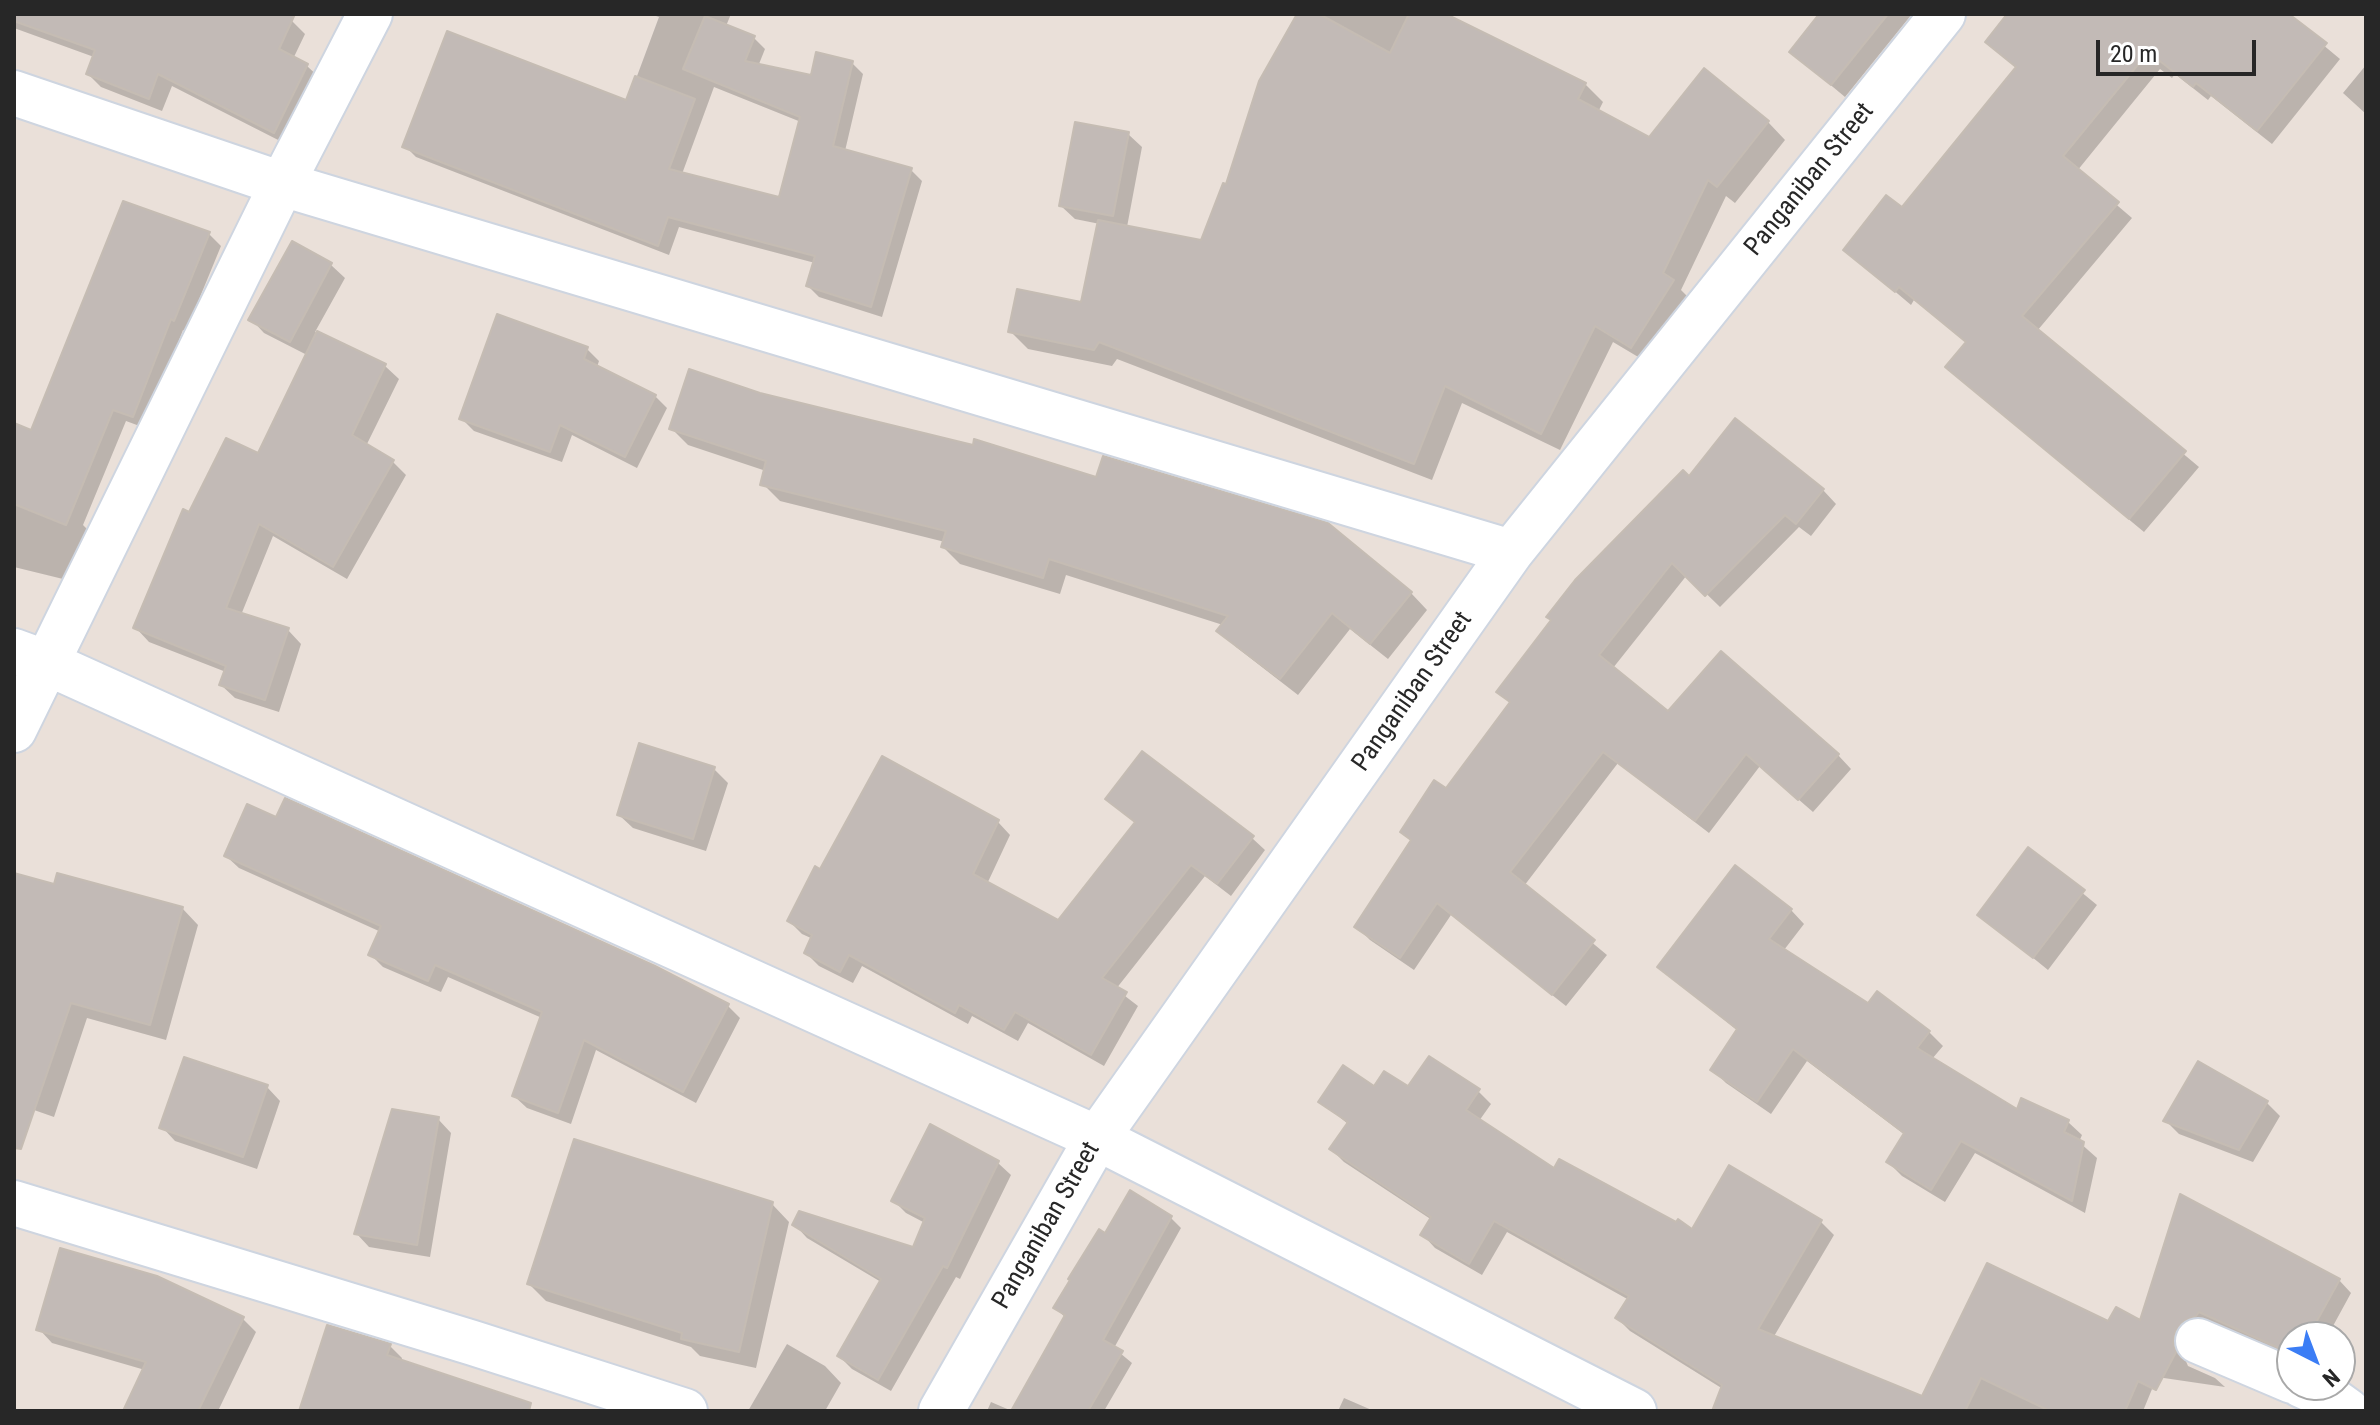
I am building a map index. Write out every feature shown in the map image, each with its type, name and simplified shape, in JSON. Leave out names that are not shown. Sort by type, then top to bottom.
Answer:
[{"type":"street","points":[[14,730],[31,657],[370,14]]},
{"type":"street","name":"Panganiban Street","points":[[941,1411],[1097,1138],[1511,552],[1943,14]]},
{"type":"street","points":[[14,93],[282,184],[1511,552]]},
{"type":"street","points":[[31,657],[1097,1138],[1634,1411]]},
{"type":"street","points":[[14,1203],[685,1411]]},
{"type":"street","points":[[2198,1341],[2276,1374]]},
{"type":"building","points":[[14,14],[295,14],[279,49],[308,64],[274,133],[158,74],[149,99],[86,74],[95,50],[14,21]]},
{"type":"building","points":[[1297,14],[1319,14],[1390,53],[1409,14],[1446,14],[1586,83],[1578,99],[1649,137],[1704,68],[1769,121],[1717,187],[1708,180],[1663,273],[1674,280],[1631,348],[1595,326],[1541,434],[1445,386],[1414,464],[1099,342],[1094,350],[1008,332],[1017,289],[1081,302],[1098,220],[1201,240],[1223,183],[1226,184],[1259,81]]},
{"type":"building","points":[[1819,14],[1888,14],[1831,85],[1789,52]]},
{"type":"building","points":[[2007,14],[2289,14],[2327,43],[2257,131],[2196,83],[2193,87],[2160,61],[2156,65],[2145,56],[2063,156],[2119,202],[2022,316],[2186,451],[2129,519],[1945,367],[1966,342],[1899,287],[1895,292],[1843,250],[1886,195],[1902,207],[2016,67],[1985,42]]},
{"type":"building","points":[[705,16],[755,36],[745,61],[811,75],[816,52],[853,61],[833,146],[912,168],[871,307],[806,286],[815,256],[668,217],[658,246],[402,147],[447,31],[626,100],[635,76],[695,99],[669,169],[779,197],[800,117],[683,69]]},
{"type":"building","points":[[1075,122],[1129,132],[1113,216],[1059,206]]},
{"type":"building","points":[[123,201],[210,232],[174,321],[171,319],[133,417],[113,410],[66,525],[14,504],[14,423],[31,430]]},
{"type":"building","points":[[292,241],[332,263],[290,342],[248,320]]},
{"type":"building","points":[[497,314],[588,347],[584,359],[656,395],[625,457],[560,425],[550,452],[459,419]]},
{"type":"building","points":[[317,331],[386,364],[352,435],[394,460],[333,567],[259,524],[226,608],[289,628],[265,700],[219,685],[226,666],[133,628],[183,509],[189,512],[226,438],[258,453]]},
{"type":"building","points":[[689,369],[760,393],[973,445],[974,439],[1096,477],[1103,456],[1328,523],[1412,592],[1370,644],[1332,613],[1280,679],[1216,631],[1228,616],[1049,559],[1043,578],[941,547],[946,531],[760,485],[766,461],[669,429]]},
{"type":"building","points":[[1735,418],[1824,489],[1796,524],[1785,515],[1705,596],[1672,563],[1599,655],[1668,711],[1721,651],[1839,754],[1798,800],[1746,754],[1695,821],[1603,752],[1510,872],[1595,940],[1552,995],[1437,903],[1400,958],[1354,927],[1411,840],[1400,832],[1434,780],[1446,788],[1510,702],[1496,692],[1551,620],[1546,617],[1575,580],[1683,470],[1689,476]]},
{"type":"building","points":[[639,743],[715,767],[693,839],[617,815]]},
{"type":"building","points":[[1142,751],[1254,836],[1217,884],[1191,865],[1102,978],[1127,992],[1091,1055],[1015,1012],[1004,1030],[959,1005],[955,1013],[849,955],[840,972],[804,953],[812,935],[787,921],[815,866],[820,869],[882,756],[999,820],[973,874],[1058,920],[1135,822],[1105,799]]},
{"type":"building","points":[[285,798],[655,966],[729,1004],[683,1092],[584,1040],[558,1113],[512,1096],[542,1012],[435,965],[428,981],[368,955],[381,926],[224,856],[247,804],[276,817]]},
{"type":"building","points":[[2028,847],[2085,890],[2033,958],[1977,915]]},
{"type":"building","points":[[1735,865],[1792,909],[1769,939],[1868,1003],[1877,991],[1930,1031],[1917,1048],[2017,1109],[2021,1098],[2069,1120],[2064,1132],[2084,1142],[2072,1201],[1961,1141],[1931,1190],[1886,1162],[1904,1133],[1793,1049],[1757,1102],[1710,1070],[1737,1029],[1657,967]]},
{"type":"building","points":[[14,873],[54,884],[57,873],[183,907],[150,1025],[71,1003],[21,1149],[14,1148]]},
{"type":"building","points":[[1429,1056],[1480,1089],[1466,1110],[1554,1168],[1559,1159],[1692,1229],[1729,1165],[1822,1220],[1758,1329],[1922,1396],[1987,1263],[2108,1321],[2116,1307],[2140,1320],[2180,1194],[2340,1279],[2317,1321],[2276,1321],[2276,1347],[2199,1312],[2184,1321],[2175,1332],[2173,1343],[2176,1352],[2156,1390],[2138,1381],[2125,1411],[2050,1411],[1981,1378],[1965,1411],[1712,1411],[1722,1385],[1615,1318],[1629,1296],[1494,1221],[1469,1264],[1420,1235],[1431,1217],[1329,1149],[1348,1122],[1318,1102],[1343,1065],[1374,1086],[1384,1071],[1408,1086]]},
{"type":"building","points":[[184,1057],[268,1085],[243,1157],[159,1128]]},
{"type":"building","points":[[2198,1061],[2268,1101],[2239,1150],[2163,1121]]},
{"type":"building","points":[[392,1109],[439,1117],[417,1245],[354,1234]]},
{"type":"building","points":[[930,1124],[999,1161],[947,1268],[943,1266],[878,1380],[837,1356],[881,1279],[792,1225],[799,1211],[913,1247],[925,1218],[891,1201]]},
{"type":"building","points":[[574,1139],[773,1202],[739,1352],[681,1339],[682,1333],[527,1284]]},
{"type":"building","points":[[1130,1190],[1172,1216],[1103,1340],[1123,1351],[1088,1411],[1011,1411],[1065,1315],[1053,1308],[1068,1279],[1099,1229],[1105,1233]]},
{"type":"building","points":[[60,1248],[157,1276],[244,1317],[198,1411],[123,1411],[146,1362],[36,1330]]},
{"type":"building","points":[[327,1325],[391,1344],[387,1355],[531,1403],[529,1411],[299,1411]]}]
